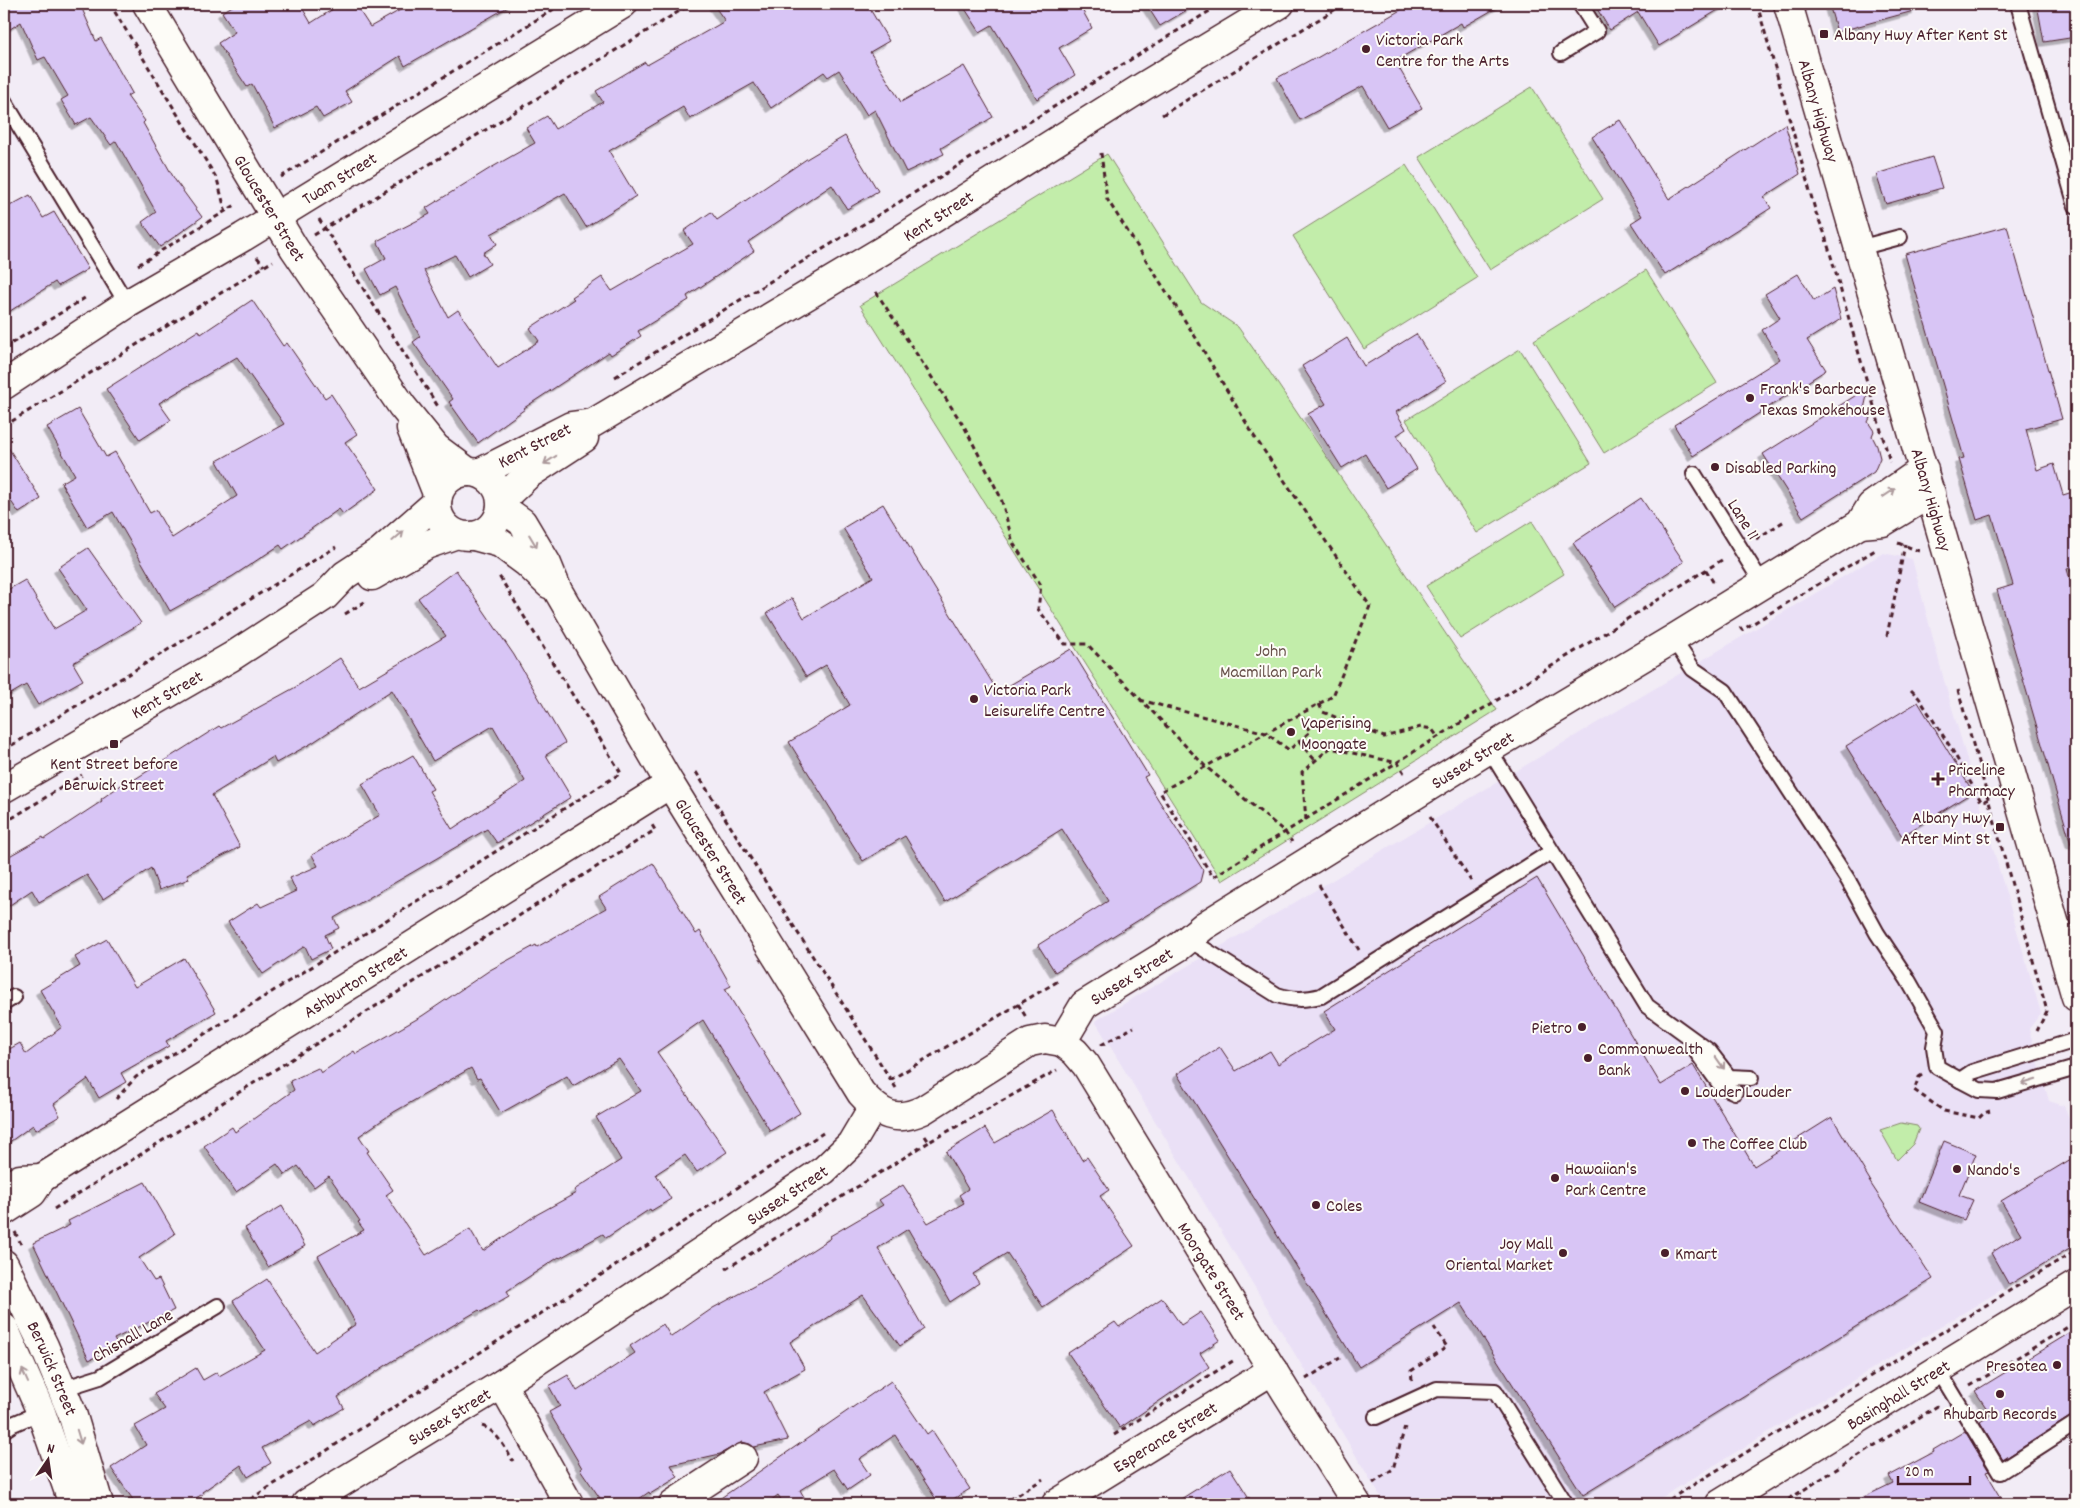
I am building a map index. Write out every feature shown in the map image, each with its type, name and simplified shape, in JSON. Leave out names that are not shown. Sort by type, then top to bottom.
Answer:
[{"type":"street","name":"Gloucester Street","points":[[147,4],[294,248],[402,406],[436,448],[474,473]]},
{"type":"street","name":"Tuam Street","points":[[4,385],[127,304],[243,237],[623,4]]},
{"type":"street","name":"Kent Street","points":[[474,473],[571,426],[593,423],[884,249],[1112,106],[1280,4]]},
{"type":"street","name":"Albany Highway","points":[[1788,4],[1928,481],[2076,997]]},
{"type":"street","name":"Gloucester Street","points":[[402,406],[437,499]]},
{"type":"street","name":"Kent Street","points":[[501,503],[529,474],[591,434],[593,423]]},
{"type":"street","points":[[460,473],[474,473],[494,483],[501,503],[496,521],[490,528],[465,535],[444,524],[437,510],[437,499],[446,482],[460,473]]},
{"type":"street","name":"Sussex Street","points":[[1071,1050],[1084,1005],[1188,939],[1204,926],[1305,863],[1860,524],[1871,506],[1928,481]]},
{"type":"street","name":"Kent Street","points":[[4,788],[231,657],[325,596],[345,575],[380,552],[437,499]]},
{"type":"street","name":"Gloucester Street","points":[[501,503],[522,522],[547,564],[558,591],[670,784],[861,1094],[871,1104]]},
{"type":"street","name":"Gloucester Street","points":[[465,535],[500,543],[527,563],[558,591]]},
{"type":"street","name":"Kent Street","points":[[325,596],[349,590],[426,546],[465,535]]},
{"type":"street","name":"Ashburton Street","points":[[14,1224],[42,1178],[641,804],[670,784]]},
{"type":"street","points":[[871,1104],[895,1117],[911,1116],[1030,1042],[1045,1039],[1071,1050]]},
{"type":"street","name":"Moorgate Street","points":[[1071,1050],[1086,1065],[1280,1381],[1363,1495]]},
{"type":"street","name":"Sussex Street","points":[[306,1504],[502,1384],[824,1170],[851,1144],[871,1104]]},
{"type":"street","name":"Ashburton Street","points":[[4,1188],[20,1179],[42,1178]]},
{"type":"street","name":"Berwick Street","points":[[4,1264],[44,1346],[72,1413],[99,1504]]},
{"type":"street","name":"Basinghall Street","points":[[1720,1504],[2076,1285]]},
{"type":"street","name":"Berwick Street","points":[[4,1328],[40,1412],[73,1504]]},
{"type":"street","name":"Esperance Street","points":[[1056,1504],[1280,1381]]},
{"type":"street","points":[[502,1384],[569,1504]]},
{"type":"street","points":[[674,1504],[744,1458]]},
{"type":"lane","points":[[1562,53],[1597,31],[1580,4]]},
{"type":"lane","points":[[2018,4],[2076,206]]},
{"type":"lane","points":[[4,100],[127,304]]},
{"type":"lane","points":[[1859,248],[1900,237]]},
{"type":"lane","name":"Lane 11","points":[[1694,474],[1762,583]]},
{"type":"lane","points":[[1673,638],[1693,669],[1725,691],[1848,880],[1877,933],[1908,980],[1936,1031],[1934,1047],[1937,1067],[1979,1090],[1997,1091],[2076,1068]]},
{"type":"lane","points":[[1489,749],[1647,1006],[1716,1057],[1729,1077],[1750,1078]]},
{"type":"lane","points":[[1188,939],[1277,995],[1294,1000],[1321,996],[1551,852]]},
{"type":"lane","points":[[1691,1039],[1695,1050],[1721,1086],[1735,1092]]},
{"type":"lane","points":[[1960,1080],[1972,1072],[2076,1040]]},
{"type":"lane","name":"Chisnall Lane","points":[[62,1389],[100,1377],[218,1306]]},
{"type":"lane","points":[[1939,1371],[2000,1472],[2076,1424]]},
{"type":"lane","points":[[1376,1417],[1436,1389],[1495,1391],[1566,1504]]},
{"type":"lane","points":[[4,1430],[40,1412]]},
{"type":"path","points":[[110,4],[217,179],[225,212],[264,266]]},
{"type":"path","points":[[4,426],[690,4]]},
{"type":"path","points":[[614,378],[1221,4]]},
{"type":"path","points":[[1162,116],[1344,4]]},
{"type":"path","points":[[1757,4],[1816,213],[1824,232],[1890,462],[1886,469]]},
{"type":"path","points":[[1102,153],[1107,199],[1196,338],[1254,436],[1370,606],[1333,696],[1160,792],[1214,877],[1786,520]]},
{"type":"path","points":[[325,229],[441,411]]},
{"type":"path","points":[[876,292],[965,428],[1001,498],[1013,543],[1042,585],[1038,609],[1064,644],[1087,644],[1206,766],[1285,832],[1357,949],[1376,961]]},
{"type":"path","points":[[1890,541],[1919,550],[1922,559]]},
{"type":"path","points":[[4,750],[338,546]]},
{"type":"path","points":[[1706,570],[1742,630],[1882,546]]},
{"type":"path","points":[[1887,636],[1906,546]]},
{"type":"path","points":[[49,1212],[655,830],[641,804],[494,569]]},
{"type":"path","points":[[1956,684],[2046,1011],[2039,1029],[2035,1033]]},
{"type":"path","points":[[1911,690],[1951,748],[1981,801],[1988,800]]},
{"type":"path","points":[[1139,699],[1266,733],[1289,750],[1310,732],[1301,714]]},
{"type":"path","points":[[1319,704],[1323,712],[1384,737],[1421,727],[1432,729],[1438,737]]},
{"type":"path","points":[[1299,742],[1316,760]]},
{"type":"path","points":[[1306,820],[1302,772],[1330,748],[1398,763]]},
{"type":"path","points":[[695,771],[929,1142],[1071,1050],[1134,1027]]},
{"type":"path","points":[[112,1104],[136,1077],[621,774]]},
{"type":"path","points":[[1427,812],[1480,896]]},
{"type":"path","points":[[890,1080],[1060,980]]},
{"type":"path","points":[[1914,1090],[1919,1077],[1937,1067]]},
{"type":"path","points":[[871,1104],[896,1088]]},
{"type":"path","points":[[243,1504],[827,1130]]},
{"type":"path","points":[[1662,1504],[2076,1250]]},
{"type":"path","points":[[1781,1504],[2076,1322]]},
{"type":"path","points":[[1363,1495],[1393,1469],[1405,1427],[1414,1420],[1415,1399],[1411,1371],[1447,1347],[1434,1327]]},
{"type":"path","points":[[1112,1436],[1237,1358]]},
{"type":"path","points":[[1280,1381],[1340,1358]]},
{"type":"path","points":[[476,1424],[488,1428],[494,1433],[514,1463]]},
{"type":"path","points":[[1003,1504],[1045,1478]]},
{"type":"shaded area","name":"Hawaiian's Park Centre","points":[[1883,553],[1912,559],[1945,684],[2041,1013],[2029,1029],[2049,1101],[2064,1106],[2076,1134],[2076,1244],[1651,1504],[1385,1504],[1095,1021]]},
{"type":"green space","points":[[1532,87],[1603,199],[1490,270],[1419,157]]},
{"type":"green space","name":"John Macmillan Park","points":[[1107,154],[1201,302],[1238,327],[1267,368],[1497,710],[1222,881],[860,305]]},
{"type":"green space","points":[[1406,165],[1477,278],[1364,349],[1293,236]]},
{"type":"green space","points":[[1646,270],[1717,383],[1604,453],[1534,340]]},
{"type":"green space","points":[[1520,349],[1591,463],[1477,533],[1406,420]]},
{"type":"green space","points":[[1532,521],[1564,574],[1460,639],[1426,586]]},
{"type":"green space","points":[[1901,1123],[1917,1126],[1919,1129],[1913,1144],[1897,1160],[1880,1130]]},
{"type":"building","points":[[4,4],[80,4],[96,41],[101,38],[132,93],[127,96],[145,121],[143,123],[175,180],[202,217],[160,247],[142,222],[156,212],[116,141],[111,145],[91,117],[76,125],[61,100],[68,96],[45,57],[38,60],[21,22],[4,33]]},
{"type":"building","points":[[236,4],[300,4],[311,23],[341,4],[355,4],[370,27],[411,4],[513,4],[405,66],[400,56],[345,91],[352,102],[323,118],[316,107],[275,128],[252,84],[247,87],[218,43],[235,32],[222,12]]},
{"type":"building","points":[[713,4],[867,4],[889,41],[870,52],[901,102],[964,66],[993,117],[941,148],[944,154],[906,172],[875,110],[867,115],[839,70],[828,77],[824,72],[771,108],[754,83],[690,119],[683,107],[609,151],[636,196],[586,227],[565,193],[491,234],[497,244],[483,253],[490,264],[468,277],[455,255],[424,270],[448,317],[458,310],[498,368],[539,341],[530,328],[574,299],[572,297],[602,277],[612,291],[693,244],[684,231],[711,212],[717,220],[808,158],[845,136],[878,191],[847,209],[832,185],[748,242],[754,251],[687,296],[689,300],[638,331],[641,336],[611,355],[609,352],[524,408],[478,443],[449,402],[453,399],[413,342],[420,337],[395,287],[380,295],[366,269],[386,258],[377,241],[430,214],[426,208],[535,143],[526,128],[547,116],[555,129],[603,102],[596,91],[645,62],[647,65],[725,21]]},
{"type":"building","points":[[962,4],[1079,4],[1092,28],[1059,48],[1075,75],[1037,99],[992,25],[980,32]]},
{"type":"building","points":[[1146,4],[1197,4],[1160,26]]},
{"type":"building","points":[[1411,4],[1503,4],[1463,27],[1461,23],[1395,61],[1422,108],[1387,127],[1363,86],[1300,120],[1277,78],[1315,59]]},
{"type":"building","points":[[1594,4],[1728,4],[1659,46],[1638,12],[1610,30]]},
{"type":"building","points":[[1829,4],[1916,4],[1917,10],[1837,32]]},
{"type":"building","points":[[2037,4],[2076,4],[2076,37],[2044,42]]},
{"type":"building","points":[[1620,120],[1669,199],[1785,124],[1800,174],[1764,197],[1771,208],[1665,275],[1631,223],[1642,216],[1592,137]]},
{"type":"building","points":[[1932,157],[1942,188],[1886,204],[1876,174]]},
{"type":"building","points":[[30,195],[43,218],[54,212],[88,269],[58,286],[55,282],[4,315],[4,209]]},
{"type":"building","points":[[2007,226],[2062,419],[2026,429],[2037,470],[2054,464],[2063,495],[2076,491],[2076,567],[2067,569],[2076,600],[2076,844],[2071,844],[1997,590],[2013,585],[1992,515],[1977,520],[1959,459],[1964,458],[1905,254]]},
{"type":"building","name":"Frank's Barbecue Texas Smokehouse","points":[[1798,274],[1814,301],[1833,289],[1841,319],[1807,340],[1826,370],[1693,456],[1674,425],[1780,359],[1762,330],[1780,318],[1765,294]]},
{"type":"building","points":[[252,300],[283,346],[287,343],[325,398],[331,394],[357,434],[345,442],[378,489],[343,514],[339,509],[283,549],[280,545],[233,576],[170,611],[113,512],[87,527],[61,483],[75,475],[47,427],[78,409],[106,457],[115,452],[150,513],[156,510],[172,538],[237,496],[217,461],[284,424],[237,357],[159,403],[171,420],[140,440],[106,389],[199,330],[201,334]]},
{"type":"building","points":[[1416,334],[1446,381],[1396,412],[1406,429],[1397,435],[1417,469],[1386,488],[1365,454],[1342,468],[1308,414],[1326,404],[1302,366],[1347,338],[1364,366]]},
{"type":"building","points":[[1869,387],[1864,409],[1870,418],[1868,422],[1874,431],[1872,436],[1880,458],[1874,472],[1803,517],[1763,454]]},
{"type":"building","points":[[4,441],[41,499],[19,513],[4,491]]},
{"type":"building","points":[[1641,498],[1684,562],[1615,607],[1573,543]]},
{"type":"building","name":"Victoria Park Leisurelife Centre","points":[[883,504],[998,692],[1071,649],[1148,775],[1144,777],[1203,870],[1200,882],[1055,972],[1038,945],[1108,901],[1062,829],[945,902],[905,836],[863,861],[789,742],[850,705],[826,665],[806,677],[767,613],[792,598],[804,618],[873,577],[843,528]]},
{"type":"building","points":[[88,548],[141,623],[73,663],[83,680],[38,705],[26,685],[4,698],[4,592],[25,580],[54,629],[87,610],[58,568]]},
{"type":"building","points":[[456,570],[514,655],[565,743],[546,755],[571,797],[497,843],[487,829],[334,918],[339,928],[325,935],[331,949],[311,959],[305,946],[263,974],[228,922],[258,903],[261,907],[296,891],[290,878],[318,866],[312,855],[380,815],[362,784],[413,755],[433,789],[429,791],[452,829],[525,781],[493,726],[433,761],[392,690],[312,743],[276,763],[273,757],[212,795],[240,847],[187,874],[189,879],[159,890],[151,868],[103,899],[87,875],[39,902],[32,890],[4,909],[4,859],[43,837],[44,839],[102,801],[101,799],[130,779],[132,781],[219,726],[221,728],[294,688],[340,658],[359,687],[446,636],[418,598]]},
{"type":"building","points":[[1918,702],[1973,792],[1902,836],[1846,746]]},
{"type":"building","points":[[653,863],[696,934],[700,931],[731,986],[725,989],[800,1113],[770,1131],[703,1020],[657,1052],[727,1152],[697,1172],[685,1155],[656,1174],[671,1199],[651,1211],[650,1209],[606,1238],[603,1234],[559,1257],[507,1291],[509,1296],[481,1312],[479,1310],[391,1362],[338,1397],[344,1408],[314,1426],[311,1421],[262,1448],[271,1463],[248,1477],[241,1465],[202,1492],[203,1494],[185,1504],[136,1504],[111,1468],[146,1445],[135,1426],[165,1409],[154,1394],[196,1368],[203,1380],[217,1372],[219,1376],[265,1350],[233,1301],[267,1279],[315,1352],[356,1324],[318,1256],[364,1230],[358,1222],[360,1221],[329,1176],[314,1187],[298,1166],[285,1175],[277,1164],[236,1192],[204,1146],[232,1127],[235,1132],[294,1090],[290,1081],[318,1068],[321,1073],[354,1051],[356,1054],[422,1016],[490,970],[536,945],[537,947],[606,908],[599,897]],"holes":[[[619,1059],[641,1091],[596,1117],[621,1160],[574,1190],[576,1193],[536,1215],[483,1251],[470,1229],[426,1255],[386,1195],[393,1190],[367,1152],[369,1151],[359,1136],[394,1112],[471,1068],[477,1079],[480,1078],[501,1113],[567,1076],[573,1086]]]},
{"type":"building","name":"Hawaiian's Park Centre","points":[[1537,878],[1661,1085],[1693,1065],[1754,1166],[1832,1117],[1871,1182],[1869,1181],[1933,1279],[1583,1495],[1461,1303],[1359,1367],[1177,1074],[1220,1047],[1236,1071],[1270,1051],[1278,1064],[1335,1029],[1324,1011]]},
{"type":"building","points":[[107,939],[135,987],[184,958],[216,1012],[166,1041],[169,1046],[121,1073],[126,1082],[99,1098],[88,1079],[54,1104],[60,1116],[36,1130],[33,1125],[4,1146],[4,1052],[20,1043],[26,1054],[62,1027],[40,990],[80,966],[75,957]]},
{"type":"building","points":[[1053,1110],[1082,1160],[1087,1157],[1109,1190],[1100,1196],[1134,1246],[1043,1307],[1007,1253],[973,1274],[979,1283],[950,1302],[908,1229],[878,1248],[924,1329],[900,1346],[863,1295],[790,1342],[805,1369],[764,1392],[788,1440],[754,1447],[742,1442],[720,1454],[671,1465],[678,1477],[650,1494],[649,1492],[632,1504],[604,1504],[580,1469],[582,1468],[549,1412],[560,1406],[549,1386],[568,1375],[577,1391],[635,1353],[630,1346],[663,1324],[671,1337],[713,1308],[769,1278],[831,1238],[830,1236],[883,1205],[879,1200],[903,1185],[928,1223],[964,1203],[959,1195],[968,1189],[946,1152],[985,1128],[995,1143]]},
{"type":"building","points":[[1944,1141],[1976,1154],[1959,1195],[1973,1200],[1964,1220],[1919,1202]]},
{"type":"building","points":[[2076,1156],[2076,1244],[2009,1285],[1991,1253],[2021,1234],[2001,1201]]},
{"type":"building","points":[[145,1182],[175,1234],[139,1258],[154,1281],[159,1279],[174,1310],[114,1339],[118,1346],[89,1360],[33,1243],[70,1225],[68,1221]]},
{"type":"building","points":[[282,1206],[305,1246],[268,1267],[245,1228]]},
{"type":"building","points":[[1162,1298],[1181,1325],[1201,1312],[1220,1340],[1200,1353],[1209,1367],[1120,1428],[1068,1353],[1115,1322],[1119,1327]]},
{"type":"building","points":[[2076,1329],[2076,1414],[2003,1460],[1980,1422],[1991,1415],[1975,1391]]},
{"type":"building","points":[[891,1381],[927,1434],[932,1430],[970,1489],[945,1504],[939,1504],[895,1435],[859,1459],[870,1475],[848,1490],[834,1469],[800,1490],[808,1504],[784,1504],[778,1495],[766,1504],[712,1504]]},
{"type":"building","points":[[1965,1431],[1989,1471],[1986,1472],[2001,1497],[1988,1504],[1849,1504],[1893,1483],[1889,1476],[1934,1452],[1933,1450]]},
{"type":"building","points":[[1230,1468],[1253,1504],[1173,1504]]},
{"type":"place","name":"Albany Hwy After Kent St","points":[[1824,34]]},
{"type":"place","name":"Victoria Park Centre for the Arts","points":[[1366,49]]},
{"type":"place","name":"Frank's Barbecue Texas Smokehouse","points":[[1750,398]]},
{"type":"place","name":"Disabled Parking","points":[[1715,467]]},
{"type":"place","name":"Victoria Park Leisurelife Centre","points":[[974,699]]},
{"type":"place","name":"Vaperising Moongate","points":[[1291,732]]},
{"type":"place","name":"Kent Street before Berwick Street","points":[[114,744]]},
{"type":"place","name":"Priceline Pharmacy","points":[[1938,779]]},
{"type":"place","name":"Albany Hwy After Mint St","points":[[2000,827]]},
{"type":"place","name":"Pietro","points":[[1582,1027]]},
{"type":"place","name":"Commonwealth Bank","points":[[1588,1058]]},
{"type":"place","name":"Louder Louder","points":[[1685,1091]]},
{"type":"place","name":"The Coffee Club","points":[[1692,1143]]},
{"type":"place","name":"Nando's","points":[[1957,1169]]},
{"type":"place","name":"Hawaiian's Park Centre","points":[[1555,1178]]},
{"type":"place","name":"Coles","points":[[1316,1205]]},
{"type":"place","name":"Joy Mall Oriental Market","points":[[1563,1253]]},
{"type":"place","name":"Kmart","points":[[1665,1253]]},
{"type":"place","name":"Presotea","points":[[2057,1365]]},
{"type":"place","name":"Rhubarb Records","points":[[2000,1394]]}]
